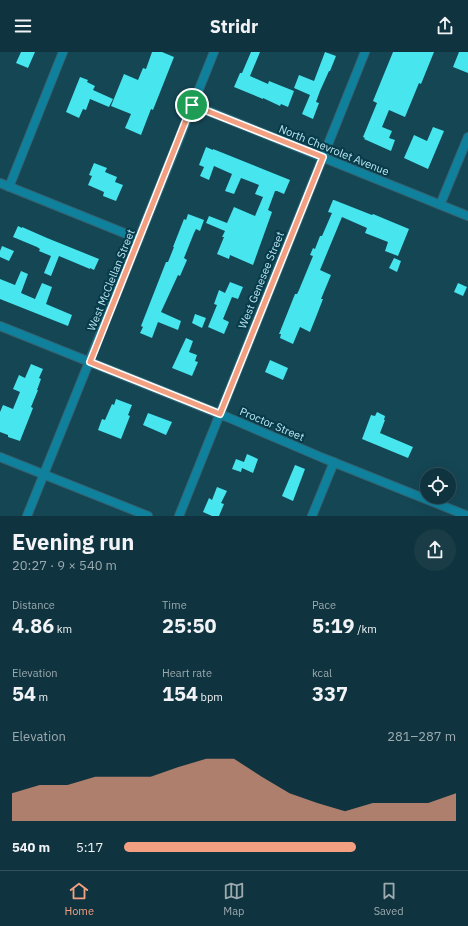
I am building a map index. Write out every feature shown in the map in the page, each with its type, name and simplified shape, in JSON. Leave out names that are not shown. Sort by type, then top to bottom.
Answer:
[{"type":"street","points":[[9,187],[63,52]]},
{"type":"street","name":"West McClellan Street","points":[[28,516],[214,52]]},
{"type":"street","name":"West Genesee Street","points":[[179,516],[365,52]]},
{"type":"street","name":"North Chevrolet Avenue","points":[[192,105],[468,216]]},
{"type":"street","points":[[440,205],[468,137]]},
{"type":"street","points":[[0,183],[139,239]]},
{"type":"street","name":"Proctor Street","points":[[0,326],[220,414],[468,516]]},
{"type":"street","points":[[0,457],[148,516]]},
{"type":"street","points":[[312,516],[334,462]]},
{"type":"building","points":[[21,52],[35,52],[28,68],[16,63]]},
{"type":"building","points":[[152,52],[162,52],[174,57],[153,110],[151,109],[141,135],[125,128],[131,114],[111,106],[124,74],[138,80],[143,68],[146,69]]},
{"type":"building","points":[[251,52],[260,52],[250,76],[268,84],[269,81],[294,91],[288,107],[281,104],[280,106],[234,87]]},
{"type":"building","points":[[325,52],[336,56],[320,91],[316,102],[319,103],[313,119],[302,114],[310,95],[294,88],[299,75],[314,81]]},
{"type":"building","points":[[393,52],[434,52],[405,117],[389,110],[382,127],[392,131],[389,138],[395,140],[391,151],[364,139],[365,138],[363,137],[377,103],[373,101]]},
{"type":"building","points":[[459,52],[468,52],[468,73],[453,67]]},
{"type":"building","points":[[80,77],[88,80],[87,82],[95,86],[93,90],[113,99],[109,107],[90,99],[86,110],[83,109],[79,118],[66,112]]},
{"type":"building","points":[[433,127],[444,131],[428,169],[404,158],[414,135],[427,141]]},
{"type":"building","points":[[206,147],[290,180],[284,194],[275,191],[268,210],[272,212],[253,265],[230,255],[229,259],[217,254],[225,231],[206,223],[209,216],[227,223],[234,207],[255,216],[263,197],[255,194],[259,185],[241,178],[234,194],[225,191],[232,174],[214,166],[209,180],[200,176],[204,167],[199,165]]},
{"type":"building","points":[[94,163],[107,168],[105,172],[117,177],[115,182],[123,185],[116,201],[103,196],[104,192],[88,185],[92,176],[89,175]]},
{"type":"building","points":[[333,200],[409,229],[398,256],[385,251],[388,242],[365,233],[367,228],[342,217],[320,270],[331,275],[321,299],[323,299],[310,332],[300,327],[293,344],[280,338],[281,334],[279,334],[295,294],[297,294],[299,290],[313,256],[310,255],[313,248],[315,249],[332,213],[328,212]]},
{"type":"building","points":[[188,214],[204,220],[200,231],[196,229],[194,233],[184,258],[187,260],[180,276],[178,275],[161,312],[181,321],[178,330],[158,322],[152,338],[140,333],[143,327],[141,326],[184,219],[186,220]]},
{"type":"building","points":[[18,226],[99,259],[94,270],[59,256],[51,276],[44,273],[51,256],[39,251],[40,249],[37,247],[13,237]]},
{"type":"building","points":[[2,246],[14,251],[9,261],[0,257]]},
{"type":"building","points":[[394,258],[401,261],[397,272],[389,268]]},
{"type":"building","points":[[21,271],[28,274],[21,293],[35,299],[42,283],[52,287],[46,304],[72,315],[68,326],[0,299],[0,279],[15,285]]},
{"type":"building","points":[[230,282],[243,287],[238,299],[232,297],[223,319],[229,322],[224,334],[208,327],[217,305],[214,304],[219,290],[225,293]]},
{"type":"building","points":[[458,283],[467,287],[463,296],[454,292]]},
{"type":"building","points":[[195,314],[206,318],[202,328],[192,323]]},
{"type":"building","points":[[186,338],[193,341],[189,352],[197,355],[195,361],[198,362],[192,376],[172,368]]},
{"type":"building","points":[[270,360],[288,368],[283,380],[265,372]]},
{"type":"building","points":[[31,364],[43,369],[39,378],[41,379],[38,390],[31,407],[33,408],[20,441],[8,437],[8,435],[0,432],[0,412],[3,405],[13,409],[20,392],[13,389],[19,375],[25,378]]},
{"type":"building","points":[[116,399],[132,405],[128,415],[130,416],[121,439],[98,430],[102,419],[105,420],[112,404],[114,405]]},
{"type":"building","points":[[377,412],[385,416],[380,433],[413,447],[408,458],[362,439],[371,415],[375,416]]},
{"type":"building","points":[[148,413],[172,422],[166,435],[143,425]]},
{"type":"building","points":[[247,454],[258,459],[253,473],[242,468],[241,472],[232,469],[236,459],[244,462]]},
{"type":"building","points":[[295,465],[305,469],[293,501],[282,496]]},
{"type":"building","points":[[217,487],[227,491],[221,503],[224,504],[219,516],[212,516],[203,512],[209,498],[212,500]]},
{"type":"route","points":[[192,105],[323,157],[220,414],[90,362],[192,105]]}]
